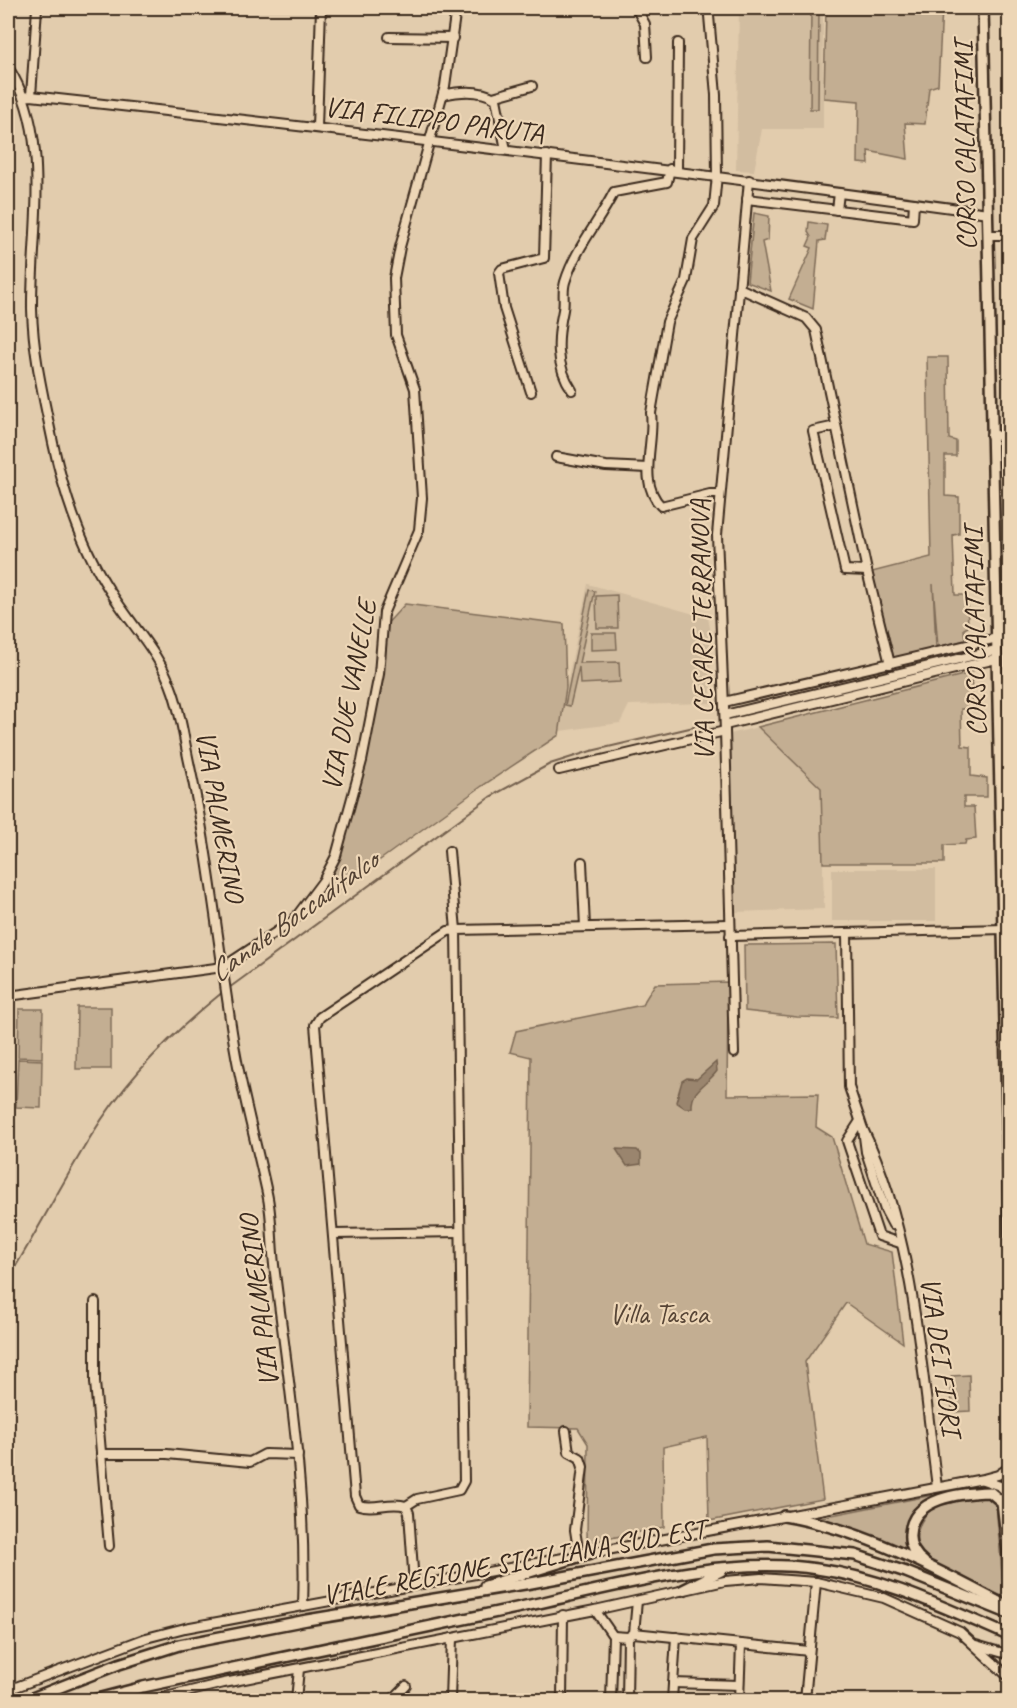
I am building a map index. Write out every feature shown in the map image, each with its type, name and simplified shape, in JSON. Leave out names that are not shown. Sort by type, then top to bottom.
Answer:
[{"type":"main road","name":"CORSO CALATAFIMI","points":[[983,8],[996,654],[1005,808],[1004,929],[1010,1255]]},
{"type":"main road","points":[[931,1567],[920,1559],[910,1538],[915,1515],[934,1501],[990,1492],[1002,1502],[1010,1569]]},
{"type":"main road","points":[[784,1516],[813,1521],[841,1530],[931,1567],[1010,1608]]},
{"type":"main road","name":"VIALE REGIONE SICILIANA SUD EST","points":[[27,1701],[119,1664],[179,1645],[702,1550],[768,1546],[855,1555],[906,1572],[1010,1614]]},
{"type":"main road","points":[[460,1594],[591,1553]]},
{"type":"main road","points":[[683,1590],[731,1565]]},
{"type":"main road","name":"VIALE REGIONE SICILIANA SUD EST","points":[[93,1701],[166,1682],[575,1595],[731,1565],[783,1566],[861,1577],[901,1589],[1010,1636]]},
{"type":"street","points":[[27,96],[37,8]]},
{"type":"street","points":[[317,127],[321,8]]},
{"type":"street","name":"VIA DUE VANELLE","points":[[223,967],[293,921],[323,881],[336,856],[362,762],[380,665],[384,612],[419,530],[422,498],[415,389],[396,335],[394,278],[400,247],[442,96],[456,8]]},
{"type":"street","points":[[636,8],[645,24],[647,57]]},
{"type":"street","points":[[709,16],[716,95],[717,175],[714,206],[693,239],[686,280],[667,322],[651,413],[653,424],[648,468],[652,497],[661,506],[710,494],[720,494]]},
{"type":"street","points":[[389,38],[453,38]]},
{"type":"street","points":[[572,390],[564,379],[558,345],[565,282],[614,192],[667,182],[673,170],[678,43]]},
{"type":"street","points":[[8,67],[27,96]]},
{"type":"street","points":[[493,97],[532,86]]},
{"type":"street","points":[[442,96],[457,92],[487,93],[496,99],[506,150]]},
{"type":"street","name":"VIA FILIPPO PARUTA","points":[[27,96],[317,127],[717,175],[988,213]]},
{"type":"street","name":"VIA PALMERINO","points":[[27,96],[35,175],[32,310],[35,350],[39,381],[62,481],[72,515],[100,573],[110,592],[146,639],[173,692],[206,842],[243,1096],[270,1209],[275,1272],[298,1455],[304,1536],[303,1606]]},
{"type":"street","points":[[531,392],[504,308],[499,273],[502,269],[544,258],[547,155]]},
{"type":"street","name":"VIA CESARE TERRANOVA","points":[[734,1053],[725,715],[717,535],[749,180]]},
{"type":"street","points":[[837,210],[839,193]]},
{"type":"street","points":[[747,199],[913,219],[914,203]]},
{"type":"street","points":[[988,235],[1010,235]]},
{"type":"street","points":[[739,288],[806,318],[816,330],[867,571],[890,664]]},
{"type":"street","points":[[836,426],[813,431],[845,570],[867,571]]},
{"type":"street","points":[[992,435],[1010,437]]},
{"type":"street","points":[[556,457],[606,466],[648,468]]},
{"type":"street","points":[[724,702],[1010,635]]},
{"type":"street","points":[[725,715],[996,654]]},
{"type":"street","points":[[559,770],[725,728],[996,654]]},
{"type":"street","points":[[406,1506],[417,1499],[459,1490],[464,1481],[456,930],[449,851]]},
{"type":"street","points":[[582,862],[585,927]]},
{"type":"street","points":[[414,1584],[409,1513],[406,1506],[397,1503],[366,1508],[359,1505],[355,1496],[315,1025],[320,1017],[348,996],[448,931],[729,924]]},
{"type":"street","points":[[730,936],[1004,929]]},
{"type":"street","name":"VIA DEI FIORI","points":[[847,933],[849,1087],[861,1125],[866,1152],[885,1210],[897,1232],[909,1273],[937,1487]]},
{"type":"street","points":[[8,996],[223,967]]},
{"type":"street","points":[[861,1125],[847,1141],[879,1236],[900,1243]]},
{"type":"street","points":[[334,1234],[460,1232]]},
{"type":"street","points":[[95,1302],[95,1382],[109,1546]]},
{"type":"street","points":[[566,1431],[569,1452],[580,1458],[583,1467],[575,1530],[579,1555]]},
{"type":"street","points":[[101,1454],[167,1454],[250,1462],[265,1454],[298,1455]]},
{"type":"street","name":"VIALE REGIONE SICILIANA SUD EST","points":[[8,1690],[146,1638],[185,1628],[983,1479],[998,1475],[1010,1467]]},
{"type":"street","points":[[983,1479],[1000,1486],[1010,1495]]},
{"type":"street","name":"VIALE REGIONE SICILIANA SUD EST","points":[[153,1701],[683,1590],[734,1580],[761,1578],[816,1582],[884,1598],[948,1626],[975,1645],[1010,1678]]},
{"type":"street","points":[[805,1701],[816,1582]]},
{"type":"street","points":[[627,1701],[631,1635],[637,1601]]},
{"type":"street","points":[[595,1610],[613,1636],[611,1701]]},
{"type":"street","points":[[562,1701],[563,1615]]},
{"type":"street","points":[[613,1636],[676,1637],[809,1651]]},
{"type":"street","points":[[672,1701],[676,1637]]},
{"type":"street","points":[[450,1701],[452,1638]]},
{"type":"street","points":[[739,1701],[741,1644]]},
{"type":"street","name":"VIALE REGIONE SICILIANA SUD EST","points":[[975,1645],[1010,1655]]},
{"type":"street","points":[[296,1701],[298,1669]]},
{"type":"street","points":[[673,1683],[739,1685]]},
{"type":"street","points":[[392,1701],[406,1686]]},
{"type":"shaded area","points":[[739,8],[823,8],[823,129],[762,129],[754,171],[736,170]]},
{"type":"shaded area","points":[[588,584],[708,618],[711,703],[629,705],[620,723],[560,731],[566,687]]},
{"type":"shaded area","points":[[758,727],[821,788],[824,909],[735,912],[730,734]]},
{"type":"shaded area","points":[[832,869],[936,869],[936,921],[832,921]]},
{"type":"shaded area","points":[[716,1062],[717,1071],[694,1096],[692,1108],[685,1108],[676,1102],[682,1081],[687,1078],[697,1079]]},
{"type":"shaded area","points":[[616,1149],[637,1150],[641,1154],[641,1164],[627,1166]]},
{"type":"green space","points":[[811,8],[819,8],[818,109],[810,109]]},
{"type":"green space","points":[[826,8],[942,8],[938,85],[929,88],[925,124],[905,123],[908,159],[868,151],[869,164],[858,163],[859,101],[824,98]]},
{"type":"green space","points":[[754,213],[769,216],[768,240],[762,242],[771,291],[747,282]]},
{"type":"green space","points":[[809,222],[827,225],[825,240],[819,241],[813,309],[789,299],[812,248],[807,246],[811,237],[808,232]]},
{"type":"green space","points":[[927,357],[948,357],[949,439],[956,441],[956,456],[945,456],[945,496],[959,497],[959,534],[953,535],[955,595],[967,595],[968,627],[964,629],[965,640],[938,647],[933,584],[936,648],[894,659],[872,572],[931,557]]},
{"type":"green space","points":[[589,590],[595,591],[579,663],[619,662],[620,682],[580,684],[579,667],[570,706],[565,705]]},
{"type":"green space","points":[[617,595],[618,628],[597,628],[596,596]]},
{"type":"green space","points":[[405,604],[564,624],[566,687],[559,735],[482,786],[311,910],[344,827],[379,674],[383,628]]},
{"type":"green space","points":[[591,633],[616,633],[617,649],[591,650]]},
{"type":"green space","points":[[971,673],[973,709],[961,709],[962,746],[971,747],[971,776],[987,778],[987,797],[964,797],[964,807],[974,807],[976,839],[966,840],[965,844],[944,845],[944,863],[823,863],[821,788],[758,727]]},
{"type":"green space","points":[[836,944],[838,1018],[797,1017],[745,1011],[744,945]]},
{"type":"green space","name":"Villa Tasca","points":[[728,982],[727,1095],[818,1094],[816,1127],[832,1137],[864,1244],[892,1252],[903,1343],[846,1303],[805,1362],[823,1499],[709,1521],[707,1437],[663,1447],[664,1527],[587,1543],[588,1444],[578,1428],[527,1427],[531,1057],[510,1052],[516,1031],[642,1005],[655,984]]},
{"type":"green space","points":[[77,1007],[111,1007],[111,1069],[76,1069]]},
{"type":"green space","points":[[19,1009],[43,1009],[42,1058],[18,1057]]},
{"type":"green space","points":[[18,1059],[42,1060],[41,1108],[16,1107]]},
{"type":"green space","points":[[969,1375],[970,1411],[952,1412],[951,1376]]},
{"type":"green space","points":[[933,1495],[918,1506],[909,1519],[906,1534],[909,1553],[817,1518]]},
{"type":"green space","points":[[982,1497],[992,1499],[996,1505],[1004,1597],[932,1564],[924,1558],[917,1546],[918,1530],[930,1511],[947,1503]]},
{"type":"waterway","name":"Canale Boccadifalco","points":[[229,988],[490,797],[550,764],[591,751],[711,723]]},
{"type":"waterway","name":"Canale Boccadifalco","points":[[8,1279],[104,1115],[168,1040],[224,991]]}]
